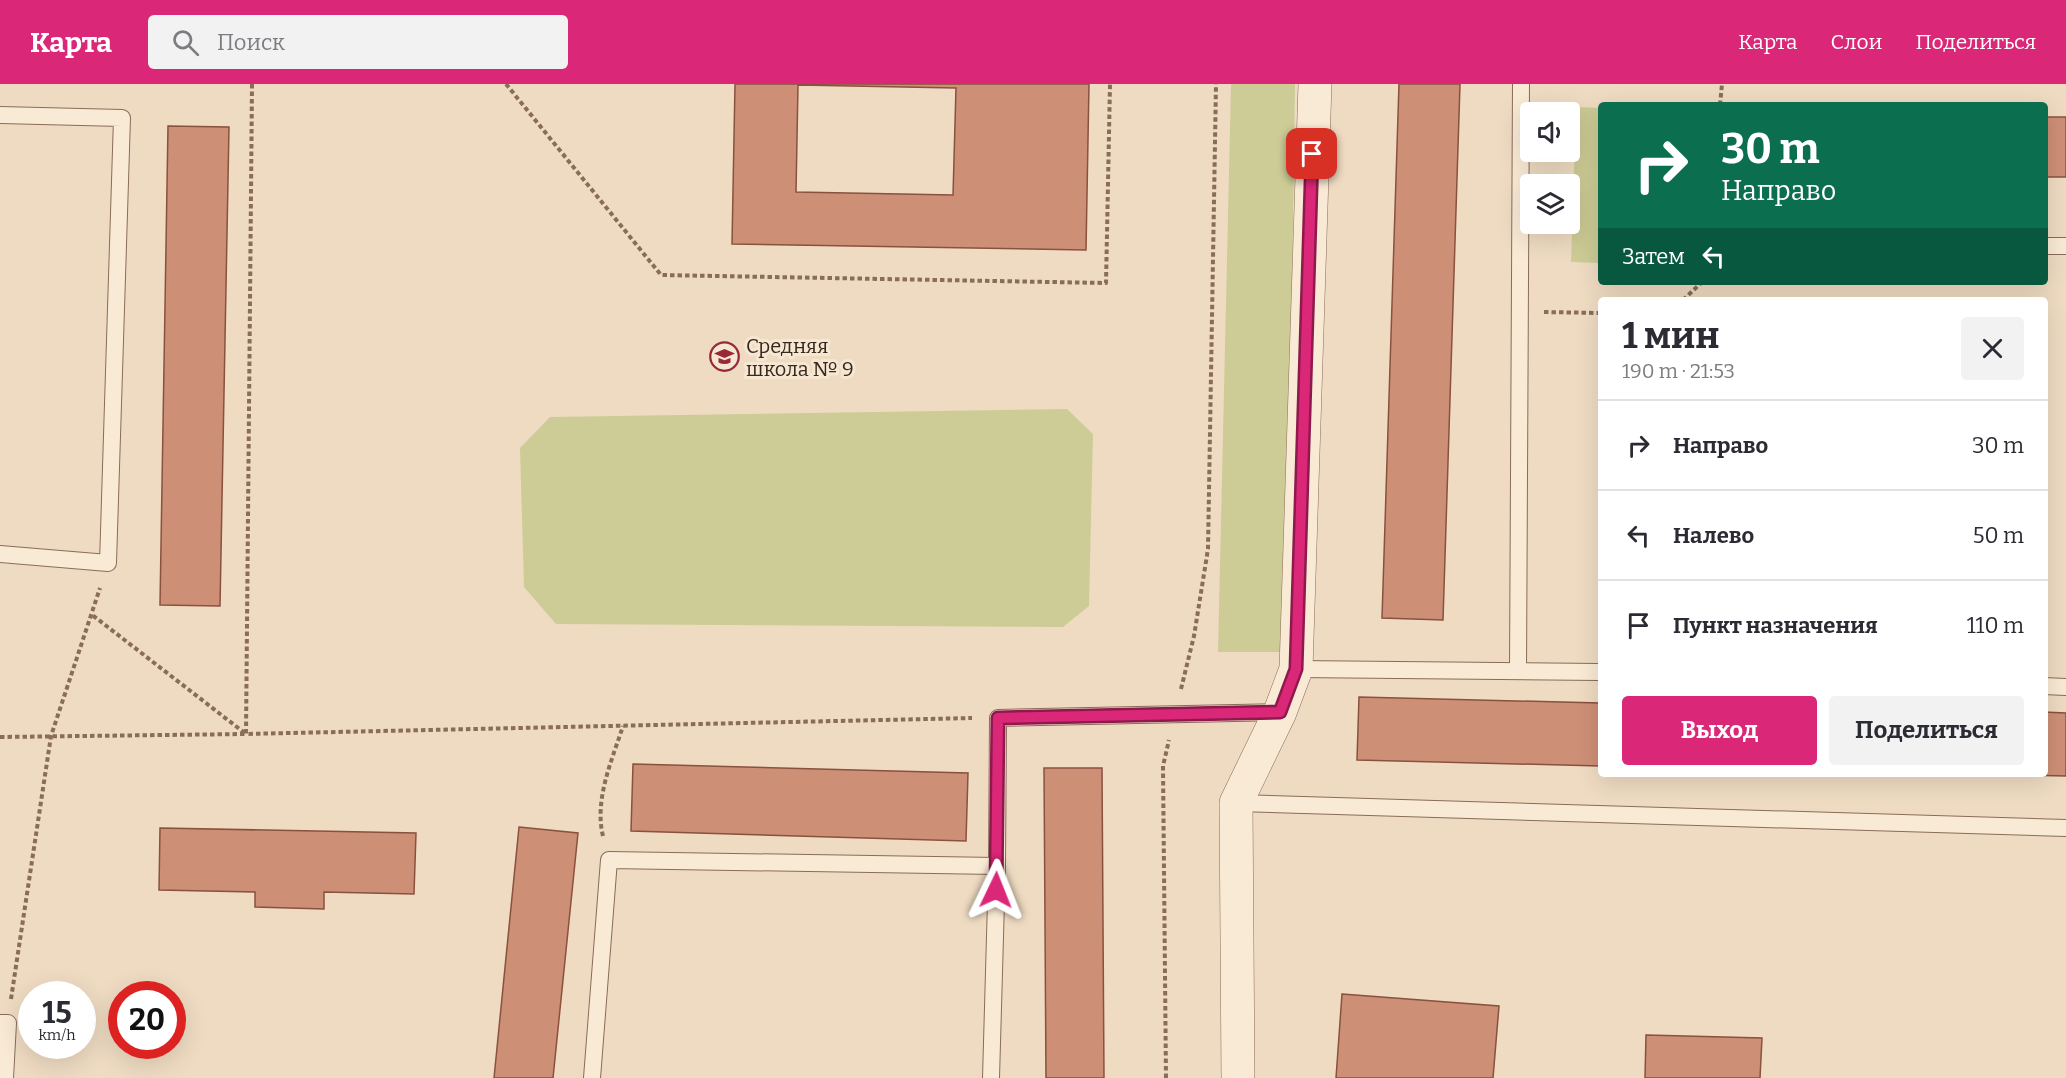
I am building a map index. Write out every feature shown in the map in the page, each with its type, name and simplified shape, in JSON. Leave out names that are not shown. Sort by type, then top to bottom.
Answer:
[{"type":"street","points":[[1238,1078],[1236,803],[1280,712],[1296,669],[1315,84]]},
{"type":"lane","points":[[1518,671],[1521,84]]},
{"type":"lane","points":[[0,115],[122,118],[108,563],[0,554]]},
{"type":"lane","points":[[2048,246],[2066,246]]},
{"type":"lane","points":[[1296,669],[1598,672]]},
{"type":"lane","points":[[2048,686],[2066,687]]},
{"type":"lane","points":[[990,1078],[997,866],[998,718],[1280,712]]},
{"type":"lane","points":[[1236,803],[2066,828]]},
{"type":"lane","points":[[592,1078],[609,860],[997,866]]},
{"type":"lane","points":[[4,1023],[6,1078]]},
{"type":"path","points":[[246,734],[252,84]]},
{"type":"path","points":[[506,84],[661,275],[1106,283],[1110,84]]},
{"type":"path","points":[[1166,1078],[1163,766],[1194,636],[1208,549],[1216,84]]},
{"type":"path","points":[[1720,102],[1722,84]]},
{"type":"path","points":[[1686,297],[1699,285]]},
{"type":"path","points":[[1520,312],[1598,313]]},
{"type":"path","points":[[4,1023],[51,736],[108,563]]},
{"type":"path","points":[[91,614],[246,734]]},
{"type":"path","points":[[0,737],[998,718]]},
{"type":"path","points":[[609,860],[602,829],[603,784],[623,726]]},
{"type":"shaded area","points":[[1231,84],[1295,84],[1287,652],[1218,652]]},
{"type":"shaded area","points":[[1580,107],[1598,108],[1598,263],[1571,262],[1572,234],[1580,234],[1580,174],[1574,174],[1574,162],[1580,162]]},
{"type":"shaded area","points":[[1067,409],[1093,434],[1089,606],[1063,627],[556,624],[524,587],[520,448],[550,417]]},
{"type":"building","points":[[735,84],[1089,84],[1086,250],[732,244]],"holes":[[[798,85],[956,88],[953,195],[796,192]]]},
{"type":"building","points":[[1399,84],[1460,84],[1443,620],[1382,618]]},
{"type":"building","points":[[2048,117],[2066,117],[2066,177],[2048,177]]},
{"type":"building","points":[[168,126],[229,127],[220,606],[160,605]]},
{"type":"building","points":[[1359,697],[1598,703],[1598,766],[1357,760]]},
{"type":"building","points":[[2048,712],[2066,713],[2066,776],[2048,776]]},
{"type":"building","points":[[633,764],[968,773],[966,841],[631,831]]},
{"type":"building","points":[[1044,768],[1102,768],[1104,1078],[1046,1078]]},
{"type":"building","points":[[519,827],[578,833],[553,1078],[494,1078]]},
{"type":"building","points":[[160,828],[416,833],[414,894],[324,892],[324,909],[255,907],[255,892],[159,890]]},
{"type":"building","points":[[1342,994],[1499,1006],[1493,1078],[1336,1078]]},
{"type":"building","points":[[1646,1035],[1762,1038],[1760,1078],[1645,1078]]},
{"type":"place","name":"Средняя школа № 9","points":[[725,357]]},
{"type":"route","points":[[996,890],[998,718],[1280,712],[1296,669],[1312,154]]}]
